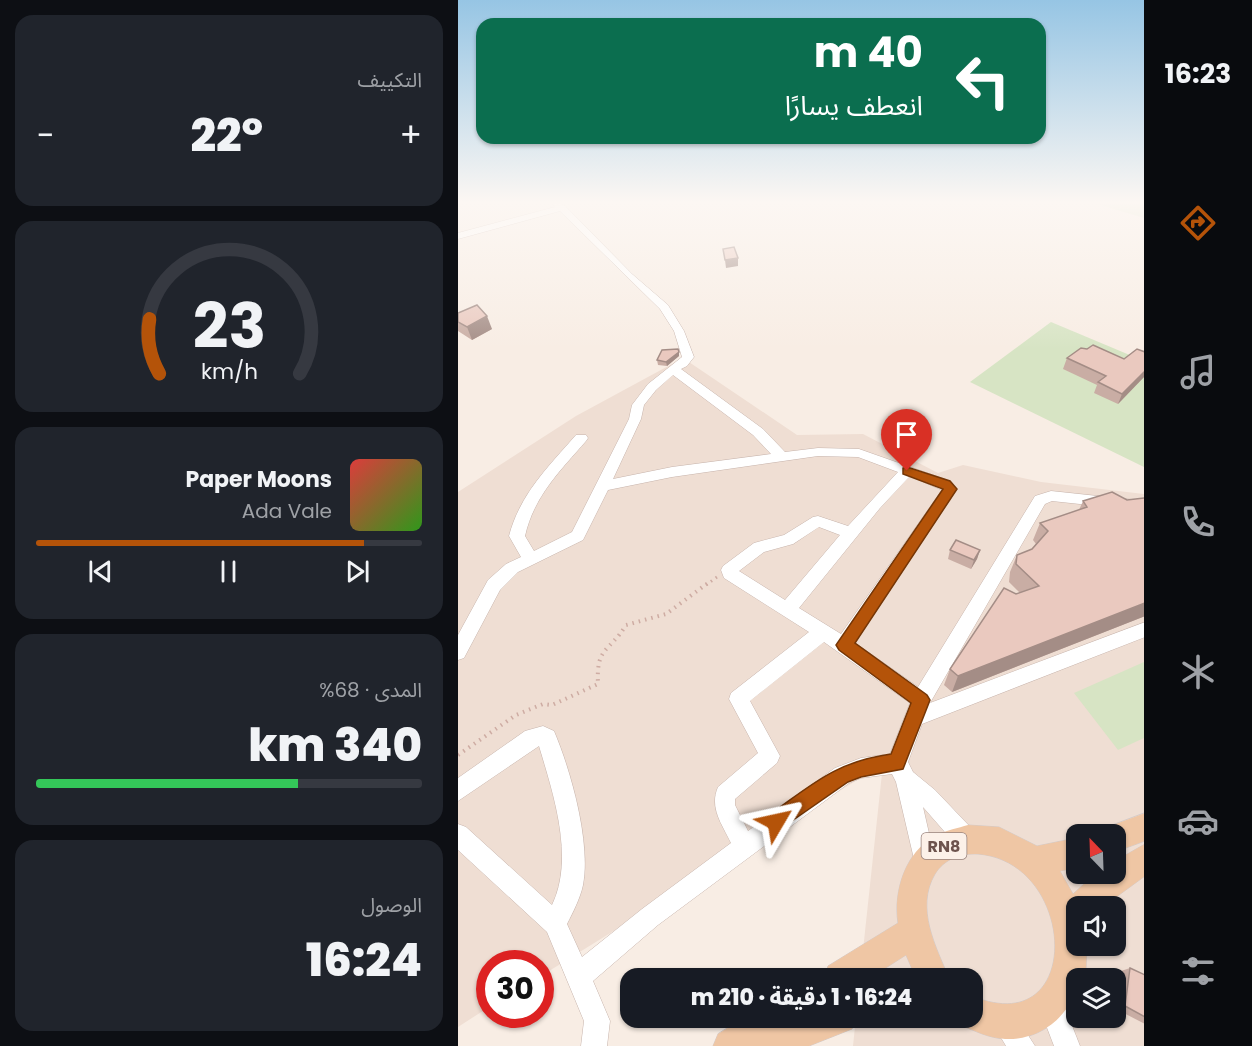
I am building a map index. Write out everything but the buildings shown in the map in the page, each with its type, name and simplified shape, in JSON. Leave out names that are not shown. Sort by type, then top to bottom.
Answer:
[{"type":"main road","points":[[1126,834],[1145,827]]},
{"type":"main road","name":"RN8","points":[[927,968],[920,956],[913,932],[911,909],[914,890],[925,864],[943,847],[966,839],[1000,842],[1033,862],[1066,902]]},
{"type":"main road","points":[[1033,862],[1066,855]]},
{"type":"main road","points":[[1093,896],[1145,858]]},
{"type":"main road","points":[[856,968],[913,932]]},
{"type":"main road","name":"RN8","points":[[1051,1004],[1062,988],[1070,967],[1071,956]]},
{"type":"main road","points":[[983,1019],[1013,1034],[1030,1018],[1051,1004]]},
{"type":"main road","points":[[730,1046],[759,1028]]},
{"type":"main road","points":[[764,1046],[811,1028]]},
{"type":"street","points":[[458,652],[494,585],[512,568],[571,540],[583,531],[635,419],[638,405],[652,387],[673,369],[683,364],[688,357],[679,331],[664,307],[629,276],[608,252]]},
{"type":"street","points":[[673,369],[758,432],[780,455]]},
{"type":"street","points":[[530,558],[517,536],[524,510],[541,481],[581,438]]},
{"type":"street","points":[[603,486],[672,472],[780,455],[859,453],[946,484],[950,489],[844,645]]},
{"type":"street","points":[[787,609],[850,533],[907,471]]},
{"type":"street","points":[[925,864],[901,771],[914,718],[921,700],[1040,500],[1051,496],[1145,506]]},
{"type":"street","points":[[850,533],[818,521],[788,540],[759,547],[729,570],[730,574],[844,645],[921,700]]},
{"type":"street","points":[[914,718],[1145,629]]},
{"type":"street","points":[[743,846],[724,806],[725,794],[770,756],[738,699],[823,632]]},
{"type":"street","points":[[458,791],[533,738],[543,736],[547,738],[562,796],[571,851],[572,883],[555,924]]},
{"type":"street","points":[[579,976],[650,917],[743,846],[842,776],[861,768],[901,771],[966,839]]},
{"type":"street","points":[[458,835],[555,924],[597,1022],[594,1046]]},
{"type":"street","points":[[1051,1004],[1067,1046]]},
{"type":"path","points":[[458,755],[516,715],[543,704],[552,705],[598,684],[598,664],[603,650],[617,640],[626,626],[666,614],[729,570]]},
{"type":"shaded area","points":[[683,358],[797,435],[863,434],[938,473],[963,465],[1041,482],[1144,494],[1144,1046],[853,1046],[855,1028],[983,1028],[983,968],[861,968],[883,764],[554,968],[554,950],[476,950],[476,1015],[458,1027],[458,492],[576,416]]},
{"type":"green space","points":[[1051,322],[1144,361],[1144,467],[970,382]]},
{"type":"green space","points":[[1144,662],[1144,738],[1118,750],[1074,693]]},
{"type":"route","points":[[776,822],[842,776],[861,768],[897,763],[921,700],[844,645],[950,489],[946,484],[907,471]]}]
